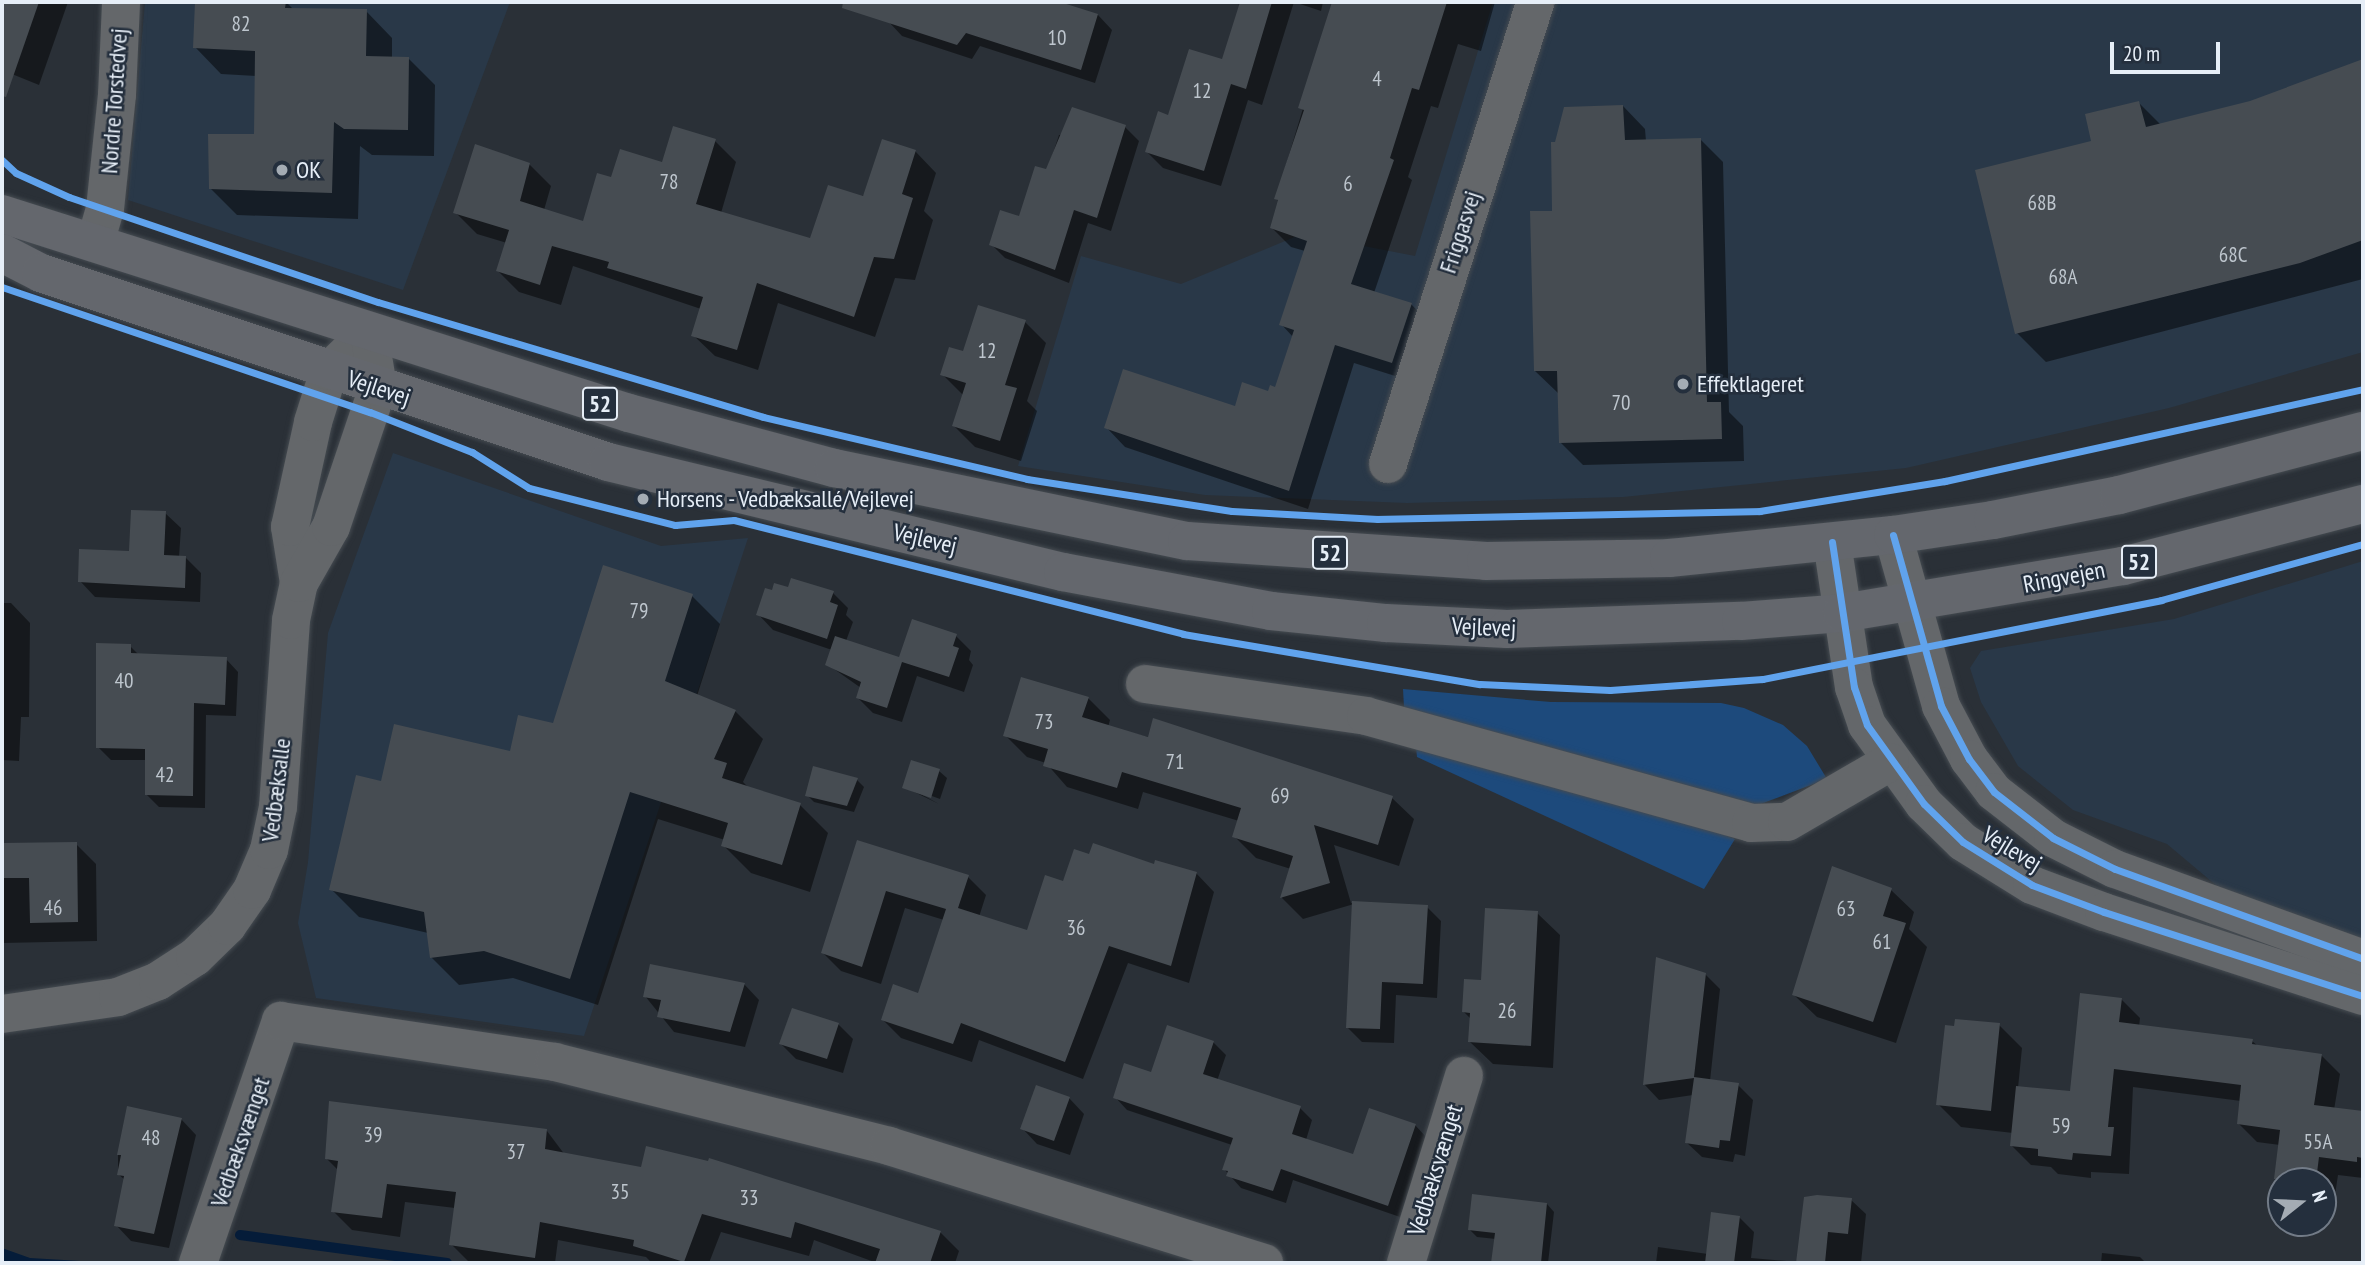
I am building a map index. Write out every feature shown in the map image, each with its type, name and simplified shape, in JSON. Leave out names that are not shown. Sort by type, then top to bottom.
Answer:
[{"type":"main road","name":"Vejlevej","points":[[2,214],[96,240],[369,332],[629,413],[834,468],[1188,541],[1486,561],[1669,558],[1893,535]]},
{"type":"main road","name":"Vejlevej","points":[[2,253],[41,273],[608,462],[1063,572],[1271,611],[1507,629],[1741,621],[1842,613]]},
{"type":"main road","name":"52","points":[[1893,535],[2119,495],[2363,431]]},
{"type":"main road","name":"Ringvejen","points":[[1842,613],[1911,604],[2123,566],[2363,504]]},
{"type":"street","name":"Nordre Torstedvej","points":[[96,240],[105,209],[116,108],[121,2]]},
{"type":"street","name":"Friggasvej","points":[[1388,464],[1535,2]]},
{"type":"street","points":[[329,371],[369,332]]},
{"type":"street","name":"Vedbæksalle","points":[[2,1014],[64,1008],[118,997],[158,981],[195,957],[227,926],[252,890],[269,850],[278,807],[291,620],[299,583],[331,527],[378,387],[369,332]]},
{"type":"street","name":"Vedbæksalle","points":[[299,583],[290,527],[329,371]]},
{"type":"street","name":"Vejlevej","points":[[1893,535],[1911,604],[1952,732],[1994,792],[2053,838],[2115,869],[2363,959]]},
{"type":"street","name":"Vejlevej","points":[[1832,542],[1854,687],[1867,725],[1890,762],[1963,842],[2032,885],[2363,996]]},
{"type":"street","points":[[1145,684],[1366,716],[1751,823],[1787,822],[1890,762]]},
{"type":"street","name":"Vedbæksvænget","points":[[198,1263],[282,1021],[565,1065],[889,1146],[1264,1263]]},
{"type":"street","name":"Vedbæksvænget","points":[[1406,1263],[1464,1076]]},
{"type":"shaded area","points":[[145,2],[510,2],[403,290],[128,200]]},
{"type":"shaded area","points":[[1493,2],[2363,2],[2363,352],[2169,408],[1906,468],[1623,497],[1407,503],[1205,495],[1018,466],[1081,256],[1181,284],[1302,234],[1415,256]]},
{"type":"shaded area","points":[[393,453],[661,546],[748,538],[584,1036],[316,998],[298,923],[308,862],[328,633]]},
{"type":"shaded area","points":[[2363,561],[2363,1009],[2167,844],[2073,810],[2018,766],[1981,702],[1970,668],[1981,651],[2174,619]]},
{"type":"shaded area","points":[[1403,689],[1551,702],[1721,703],[1744,708],[1783,725],[1807,746],[1827,779],[1758,805],[1404,707]]},
{"type":"shaded area","points":[[1415,736],[1615,790],[1735,839],[1704,889],[1417,757]]},
{"type":"shaded area","points":[[2,1248],[30,1258],[115,1263],[2,1263]]},
{"type":"building","points":[[2,2],[39,2],[6,97],[2,96]]},
{"type":"building","points":[[195,2],[286,2],[285,8],[367,9],[366,56],[409,57],[408,130],[344,129],[334,122],[332,193],[209,189],[208,134],[254,134],[255,51],[193,48]]},
{"type":"building","points":[[843,2],[1060,2],[1098,14],[1081,70],[966,33],[957,45],[842,8]]},
{"type":"building","points":[[1240,2],[1272,2],[1246,89],[1231,84],[1204,171],[1145,152],[1158,111],[1168,115],[1189,49],[1222,59]]},
{"type":"building","points":[[1332,2],[1447,2],[1419,90],[1412,88],[1390,158],[1394,160],[1351,284],[1412,303],[1392,363],[1335,345],[1289,491],[1104,428],[1123,369],[1235,406],[1242,382],[1268,391],[1270,385],[1275,387],[1294,330],[1279,325],[1307,241],[1270,228],[1278,200],[1274,199],[1304,110],[1298,108]]},
{"type":"building","points":[[2363,59],[2363,240],[2300,263],[2015,334],[1975,170],[2091,141],[2085,114],[2139,101],[2146,127],[2250,101]]},
{"type":"building","points":[[1623,105],[1625,140],[1701,138],[1707,402],[1721,402],[1722,439],[1559,443],[1557,371],[1534,371],[1530,211],[1552,211],[1551,142],[1555,142],[1564,107]]},
{"type":"building","points":[[1072,107],[1126,125],[1097,218],[1074,210],[1055,270],[989,245],[1000,210],[1019,216],[1035,166],[1046,169]]},
{"type":"building","points":[[673,126],[716,139],[696,204],[810,238],[828,185],[863,196],[882,139],[916,150],[902,194],[913,198],[894,259],[874,257],[854,317],[757,283],[737,350],[691,336],[703,297],[607,268],[609,262],[552,246],[540,285],[496,271],[509,230],[453,213],[475,144],[530,163],[520,201],[583,221],[597,173],[611,177],[620,149],[662,162]]},
{"type":"building","points":[[978,305],[1026,320],[1005,385],[1017,388],[1000,441],[952,426],[966,383],[940,375],[949,347],[963,351]]},
{"type":"building","points":[[131,510],[166,511],[164,555],[186,556],[185,588],[78,582],[79,549],[129,551]]},
{"type":"building","points":[[603,565],[693,594],[665,681],[736,710],[714,759],[727,763],[722,778],[801,803],[782,865],[721,846],[728,823],[630,792],[570,979],[484,951],[430,958],[424,912],[329,890],[356,775],[381,781],[394,724],[510,751],[518,715],[553,723]]},
{"type":"building","points":[[791,578],[834,591],[830,602],[838,605],[827,639],[756,615],[765,588],[772,590],[774,583],[788,587]]},
{"type":"building","points":[[912,619],[957,634],[953,646],[959,648],[949,677],[902,662],[887,708],[856,698],[861,682],[825,665],[835,636],[899,657]]},
{"type":"building","points":[[96,643],[131,644],[131,653],[227,657],[225,705],[194,703],[193,796],[145,795],[145,749],[96,748]]},
{"type":"building","points":[[1021,677],[1089,697],[1082,717],[1148,737],[1153,718],[1393,796],[1378,845],[1314,825],[1330,883],[1280,898],[1293,856],[1232,837],[1241,808],[1122,772],[1117,788],[1043,766],[1048,749],[1003,736]]},
{"type":"building","points":[[911,760],[940,769],[931,798],[902,788]]},
{"type":"building","points":[[813,766],[858,778],[847,806],[805,796]]},
{"type":"building","points":[[857,840],[969,875],[958,908],[1027,930],[1045,875],[1063,881],[1074,849],[1089,854],[1093,843],[1154,864],[1155,860],[1197,872],[1171,966],[1109,946],[1065,1062],[961,1023],[953,1044],[881,1020],[893,984],[918,993],[946,909],[886,891],[862,967],[821,953]]},
{"type":"building","points":[[77,842],[78,922],[30,923],[29,878],[2,878],[2,843]]},
{"type":"building","points":[[1832,866],[1892,888],[1883,916],[1906,923],[1873,1022],[1792,995]]},
{"type":"building","points":[[1352,901],[1428,905],[1423,984],[1382,982],[1380,1029],[1346,1028]]},
{"type":"building","points":[[1485,908],[1538,911],[1531,1046],[1468,1042],[1470,1013],[1462,1012],[1464,979],[1481,980]]},
{"type":"building","points":[[1656,957],[1706,973],[1694,1077],[1739,1083],[1730,1141],[1720,1140],[1719,1148],[1685,1143],[1694,1078],[1643,1085]]},
{"type":"building","points":[[650,964],[745,983],[730,1032],[657,1017],[661,1000],[643,997]]},
{"type":"building","points":[[2080,993],[2122,998],[2119,1022],[2253,1039],[2252,1044],[2322,1054],[2314,1105],[2363,1111],[2363,1158],[2357,1157],[2357,1162],[2319,1157],[2318,1167],[2275,1167],[2280,1130],[2237,1124],[2241,1085],[2114,1069],[2108,1127],[2114,1127],[2111,1156],[2073,1153],[2072,1160],[2038,1156],[2038,1149],[2010,1146],[2016,1086],[2070,1091]]},
{"type":"building","points":[[792,1008],[839,1023],[827,1059],[779,1044]]},
{"type":"building","points":[[1955,1019],[2000,1023],[1991,1111],[1936,1105],[1945,1025],[1954,1026]]},
{"type":"building","points":[[1167,1025],[1214,1041],[1203,1074],[1301,1106],[1292,1134],[1353,1154],[1369,1108],[1416,1124],[1388,1206],[1281,1169],[1273,1191],[1226,1176],[1228,1171],[1222,1170],[1233,1138],[1113,1098],[1124,1063],[1151,1072]]},
{"type":"building","points":[[1036,1085],[1070,1097],[1054,1141],[1020,1129]]},
{"type":"building","points":[[329,1101],[547,1129],[545,1149],[641,1167],[646,1146],[708,1161],[709,1158],[941,1231],[930,1263],[875,1263],[880,1249],[795,1222],[791,1238],[702,1214],[684,1262],[633,1246],[634,1240],[540,1222],[535,1258],[449,1245],[456,1192],[387,1184],[382,1218],[331,1212],[338,1161],[325,1159]]},
{"type":"building","points":[[127,1106],[182,1118],[154,1234],[114,1226],[124,1176],[117,1175],[121,1155],[117,1155]]},
{"type":"building","points":[[1472,1194],[1547,1203],[1541,1263],[1491,1263],[1495,1233],[1468,1230]]},
{"type":"building","points":[[1817,1195],[1852,1198],[1848,1234],[1828,1232],[1825,1263],[1796,1263],[1804,1197]]},
{"type":"building","points":[[1711,1212],[1740,1216],[1734,1263],[1705,1263]]},
{"type":"waterway","points":[[240,1235],[447,1263]]},
{"type":"cycle path","points":[[2,160],[16,173],[69,197],[378,302],[763,417],[1027,479],[1232,511],[1378,519],[1760,511],[1945,481],[2363,389]]},
{"type":"cycle path","points":[[2,287],[370,412],[472,452],[529,488],[675,525],[734,520],[1183,634],[1480,684],[1610,690],[1763,679],[2161,600],[2363,544]]},
{"type":"cycle path","points":[[1893,535],[1941,706],[1969,759],[1994,792],[2053,838],[2115,869],[2363,959]]},
{"type":"cycle path","points":[[1832,542],[1854,687],[1867,725],[1924,804],[1963,842],[2032,885],[2104,912],[2363,996]]},
{"type":"place","name":"OK","points":[[282,170]]},
{"type":"place","name":"Effektlageret","points":[[1683,384]]},
{"type":"place","name":"Horsens - Vedbæksallé/Vejlevej","points":[[643,499]]}]
